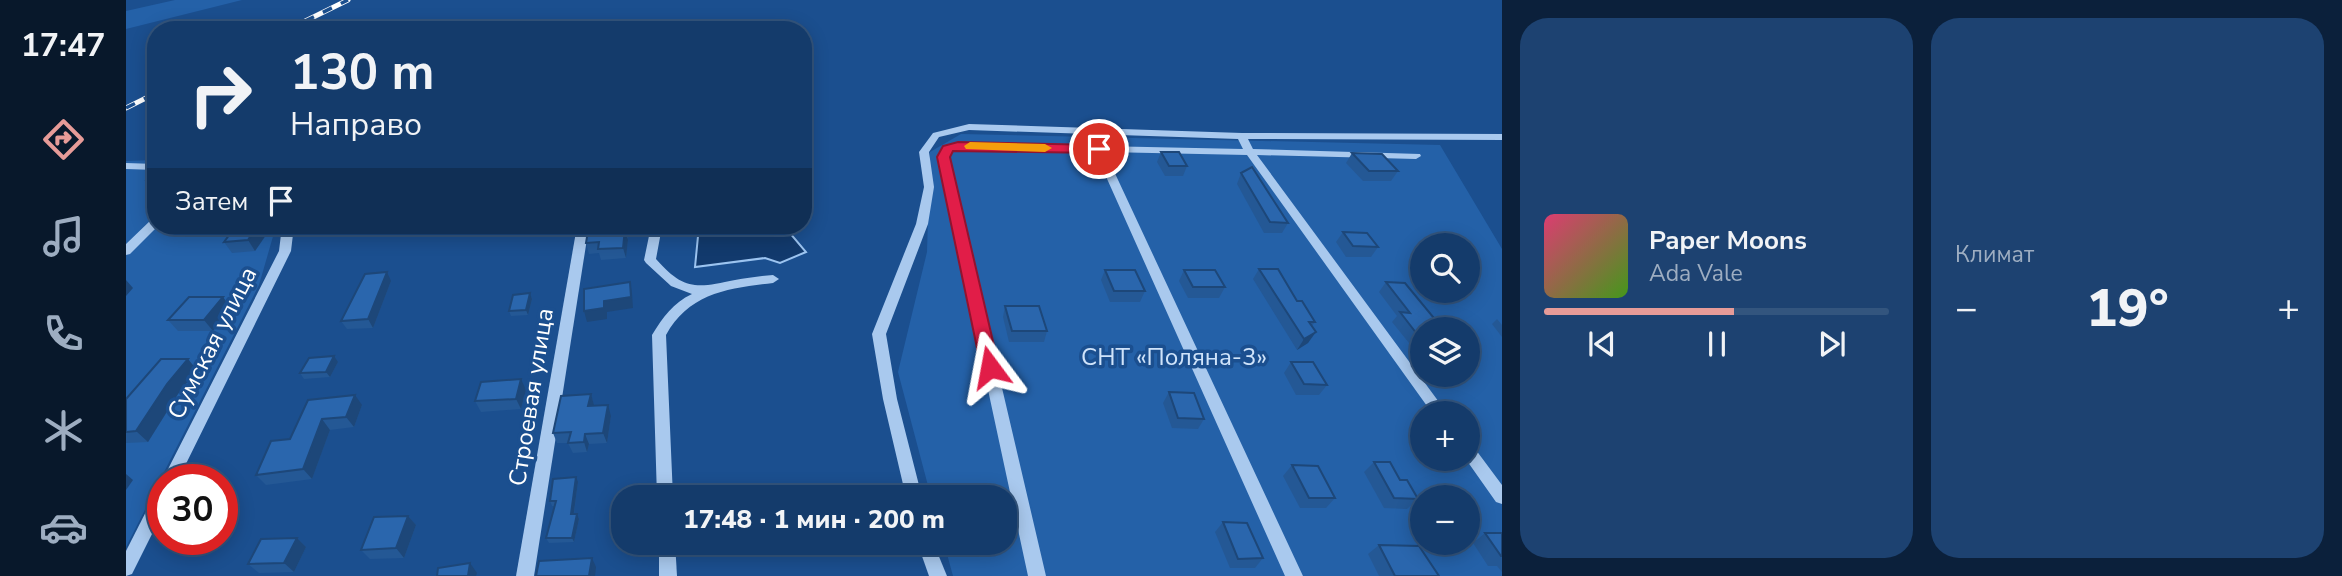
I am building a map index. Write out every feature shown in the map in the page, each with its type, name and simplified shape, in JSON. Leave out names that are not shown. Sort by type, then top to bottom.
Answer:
[{"type":"street","points":[[911,485],[890,399],[878,334],[922,224],[929,187],[924,152],[936,135],[969,127],[1242,136],[1502,137]]},
{"type":"street","points":[[1242,136],[1250,153],[1431,401]]},
{"type":"street","points":[[1037,576],[943,157],[947,149],[958,146],[1416,156]]},
{"type":"street","points":[[1099,149],[1294,576]]},
{"type":"street","points":[[126,166],[147,167]]},
{"type":"street","points":[[126,251],[147,230]]},
{"type":"street","name":"Сумская улица","points":[[178,464],[285,251],[287,235]]},
{"type":"street","name":"Строевая улица","points":[[525,576],[581,235]]},
{"type":"street","points":[[654,235],[650,260],[658,270],[690,290],[716,289],[772,279]]},
{"type":"street","points":[[665,485],[659,335],[673,313],[698,295],[716,289]]},
{"type":"street","points":[[1480,467],[1502,497]]},
{"type":"street","points":[[126,568],[147,527]]},
{"type":"street","points":[[667,555],[668,576]]},
{"type":"street","points":[[930,555],[938,576]]},
{"type":"green space","points":[[175,0],[242,0],[158,21],[147,21],[147,24],[126,29],[126,11]]},
{"type":"green space","name":"СНТ «Поляна-3»","points":[[961,134],[1440,145],[1502,249],[1502,576],[953,576],[947,555],[1017,555],[1017,485],[928,485],[898,372],[927,252],[930,152]]},
{"type":"green space","points":[[147,160],[147,235],[273,235],[259,285],[168,464],[147,464],[147,506],[126,547],[126,161]]},
{"type":"shaded area","points":[[698,235],[792,235],[806,252],[780,263],[765,258],[695,267]]},
{"type":"building","points":[[1161,152],[1179,152],[1187,166],[1169,166]]},
{"type":"building","points":[[1352,153],[1382,154],[1398,171],[1369,171]]},
{"type":"building","points":[[1252,167],[1288,223],[1270,222],[1241,173]]},
{"type":"building","points":[[1343,232],[1367,233],[1378,247],[1353,246]]},
{"type":"building","points":[[229,235],[251,235],[248,240],[224,242]]},
{"type":"building","points":[[587,235],[624,235],[623,248],[598,249],[599,242],[586,243]]},
{"type":"building","points":[[1259,269],[1278,269],[1297,301],[1302,301],[1315,322],[1309,322],[1316,332],[1304,339]]},
{"type":"building","points":[[1105,270],[1135,270],[1145,291],[1114,291]]},
{"type":"building","points":[[1184,270],[1215,270],[1225,287],[1193,287]]},
{"type":"building","points":[[387,272],[368,319],[341,321],[365,274]]},
{"type":"building","points":[[630,282],[631,297],[604,301],[604,308],[584,311],[584,289]]},
{"type":"building","points":[[1386,282],[1405,283],[1410,289],[1410,303],[1422,303],[1433,317],[1410,317],[1410,325],[1400,312],[1410,313]]},
{"type":"building","points":[[530,293],[526,310],[509,311],[513,295]]},
{"type":"building","points":[[189,297],[223,297],[204,320],[168,320]]},
{"type":"building","points":[[1005,306],[1039,306],[1047,331],[1012,331]]},
{"type":"building","points":[[334,356],[326,372],[300,373],[309,358]]},
{"type":"building","points":[[161,359],[188,359],[167,384],[136,431],[126,432],[126,399]]},
{"type":"building","points":[[1291,362],[1313,362],[1327,385],[1304,384]]},
{"type":"building","points":[[521,379],[516,399],[475,401],[481,382]]},
{"type":"building","points":[[1169,392],[1194,393],[1204,419],[1178,418]]},
{"type":"building","points":[[591,394],[588,406],[608,405],[603,433],[585,434],[584,442],[568,443],[571,432],[553,433],[561,396]]},
{"type":"building","points":[[355,395],[346,417],[322,419],[303,469],[256,475],[271,441],[290,439],[308,400]]},
{"type":"building","points":[[1374,462],[1390,462],[1400,480],[1407,480],[1410,485],[1410,499],[1394,498]]},
{"type":"building","points":[[1292,465],[1318,466],[1335,498],[1309,498]]},
{"type":"building","points":[[576,477],[571,514],[577,514],[572,538],[546,538],[556,501],[550,501],[553,479]]},
{"type":"building","points":[[408,516],[396,548],[361,550],[374,517]]},
{"type":"building","points":[[1223,522],[1247,523],[1263,558],[1238,559]]},
{"type":"building","points":[[1485,533],[1502,533],[1502,556],[1501,556]]},
{"type":"building","points":[[297,538],[284,563],[248,564],[261,539]]},
{"type":"building","points":[[1379,545],[1410,546],[1410,555],[1425,555],[1439,576],[1395,576]]},
{"type":"building","points":[[592,558],[589,576],[536,576],[539,561]]},
{"type":"building","points":[[470,563],[468,576],[437,576],[438,568]]},
{"type":"railway","points":[[305,21],[348,0]]},
{"type":"railway","points":[[126,108],[147,98]]},
{"type":"slow traffic","points":[[970,146],[1045,148]]},
{"type":"route","points":[[990,367],[943,157],[947,149],[958,146],[1099,149]]}]
